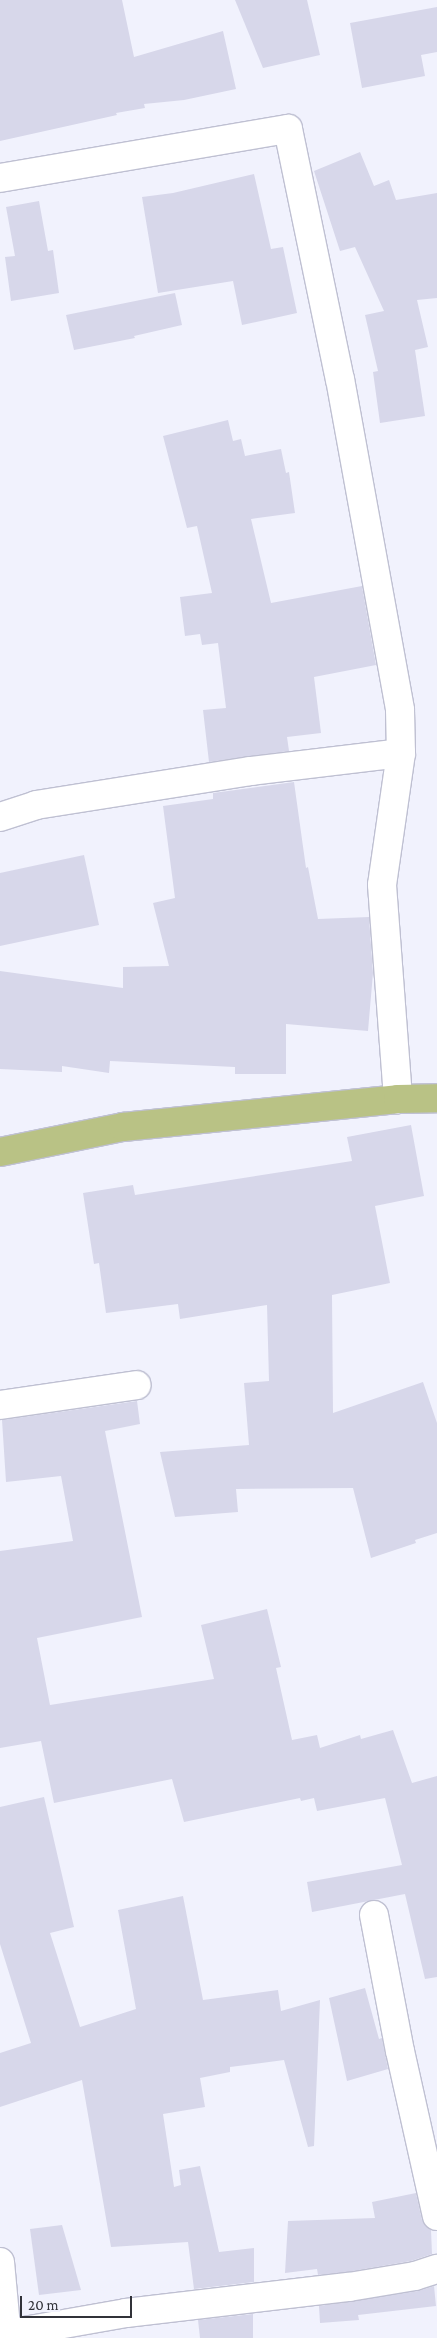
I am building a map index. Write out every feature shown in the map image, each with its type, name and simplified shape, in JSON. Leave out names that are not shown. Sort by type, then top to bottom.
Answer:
[{"type":"main road","points":[[0,1152],[123,1127],[398,1099],[437,1098]]},
{"type":"street","points":[[0,178],[288,130],[340,379],[400,710],[401,753],[382,885],[398,1099]]},
{"type":"street","points":[[0,817],[46,803],[251,771],[401,753]]},
{"type":"street","points":[[0,1405],[137,1385]]},
{"type":"street","points":[[374,1915],[400,2051],[437,2216]]},
{"type":"street","points":[[0,2262],[7,2336],[126,2313],[348,2287],[416,2276],[437,2269]]},
{"type":"building","points":[[0,0],[122,0],[134,57],[223,31],[236,89],[184,100],[144,104],[145,108],[116,113],[117,115],[0,141]]},
{"type":"building","points":[[235,0],[307,0],[320,55],[263,68]]},
{"type":"building","points":[[437,7],[437,52],[421,55],[425,76],[362,88],[350,23]]},
{"type":"building","points":[[360,152],[374,186],[389,180],[396,200],[437,193],[437,298],[417,300],[428,347],[415,350],[425,416],[380,423],[373,372],[378,371],[365,315],[384,311],[355,247],[340,251],[314,171]]},
{"type":"building","points":[[254,174],[271,249],[283,247],[297,313],[242,325],[233,281],[158,293],[142,197],[173,193]]},
{"type":"building","points":[[39,201],[48,251],[53,250],[59,293],[11,301],[5,257],[15,256],[6,207]]},
{"type":"building","points":[[175,293],[182,325],[134,336],[135,338],[74,350],[66,315]]},
{"type":"building","points":[[228,420],[233,441],[241,439],[245,456],[281,449],[286,473],[289,472],[295,513],[251,519],[271,603],[362,586],[376,665],[314,677],[321,733],[287,737],[289,751],[209,762],[203,710],[226,708],[218,643],[202,645],[200,634],[185,636],[180,597],[212,593],[197,526],[187,528],[163,436]]},
{"type":"building","points":[[294,782],[306,868],[308,867],[318,919],[369,917],[373,973],[368,1031],[286,1024],[286,1074],[235,1074],[235,1067],[110,1061],[109,1073],[62,1066],[62,1072],[0,1069],[0,971],[123,988],[123,967],[169,966],[153,903],[175,898],[163,806],[213,799],[213,793]]},
{"type":"building","points":[[84,855],[99,925],[0,946],[0,873]]},
{"type":"building","points":[[411,1125],[424,1196],[375,1206],[390,1283],[332,1295],[333,1413],[423,1382],[437,1423],[437,1533],[415,1540],[416,1543],[371,1558],[353,1488],[236,1489],[238,1512],[175,1517],[160,1452],[249,1445],[244,1383],[269,1381],[267,1305],[180,1319],[178,1304],[106,1313],[99,1263],[94,1264],[83,1193],[133,1185],[135,1195],[352,1161],[347,1137]]},
{"type":"building","points":[[137,1401],[140,1424],[105,1431],[142,1617],[37,1638],[50,1705],[214,1679],[201,1625],[267,1609],[281,1667],[276,1668],[292,1740],[317,1735],[320,1748],[360,1735],[361,1739],[393,1730],[412,1783],[437,1776],[437,1977],[425,1979],[405,1894],[312,1912],[307,1882],[402,1865],[385,1798],[317,1811],[314,1798],[301,1801],[300,1798],[184,1822],[172,1779],[54,1803],[41,1741],[0,1748],[0,1551],[73,1541],[61,1476],[6,1482],[2,1420]]},
{"type":"building","points":[[44,1797],[74,1927],[50,1933],[80,2027],[136,2009],[118,1910],[183,1896],[203,2000],[278,1990],[281,2011],[320,2000],[314,2146],[308,2147],[284,2060],[230,2067],[230,2072],[200,2078],[205,2107],[163,2114],[174,2187],[181,2185],[179,2170],[200,2166],[219,2252],[254,2248],[254,2282],[194,2289],[188,2242],[111,2247],[82,2080],[0,2107],[0,2053],[31,2043],[0,1944],[0,1807]]},
{"type":"building","points":[[365,1988],[379,2039],[382,2038],[388,2069],[347,2081],[329,1998]]},
{"type":"building","points":[[416,2193],[422,2220],[431,2230],[432,2254],[411,2261],[347,2272],[318,2275],[317,2269],[285,2273],[288,2221],[375,2218],[372,2202]]},
{"type":"building","points":[[62,2225],[81,2290],[39,2295],[30,2229]]},
{"type":"building","points":[[434,2286],[436,2306],[358,2315],[359,2320],[320,2323],[319,2306],[418,2291]]},
{"type":"building","points":[[253,2314],[253,2338],[200,2338],[198,2320]]}]
